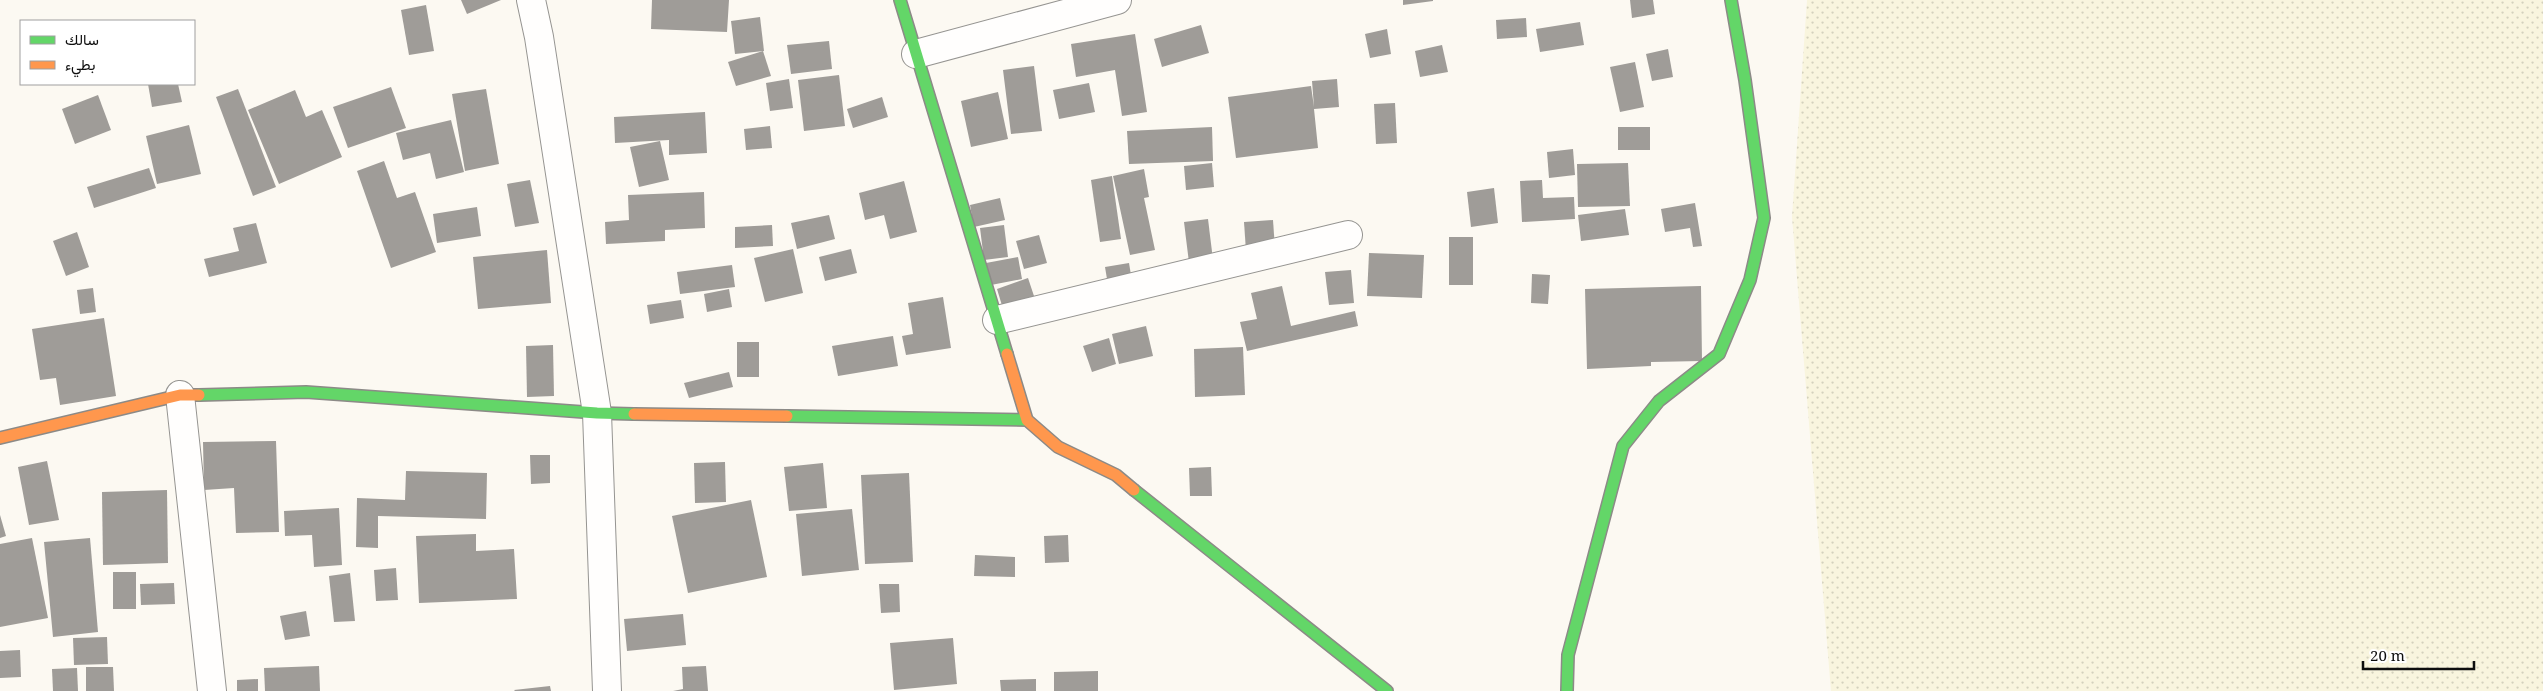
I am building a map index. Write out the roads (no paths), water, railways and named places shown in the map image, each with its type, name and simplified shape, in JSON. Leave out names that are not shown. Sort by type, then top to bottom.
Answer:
[{"type":"street","points":[[531,0],[539,37],[597,413],[607,691]]},
{"type":"street","points":[[900,0],[1026,420],[1058,447],[1116,475],[1387,691]]},
{"type":"street","points":[[916,54],[1117,0]]},
{"type":"street","points":[[1567,691],[1568,655],[1623,446],[1659,401],[1719,354],[1752,271],[1764,218],[1745,80],[1731,0]]},
{"type":"street","points":[[996,320],[1348,235]]},
{"type":"street","points":[[0,438],[180,395],[315,392],[597,413],[1026,420]]},
{"type":"street","points":[[180,395],[212,691]]}]
